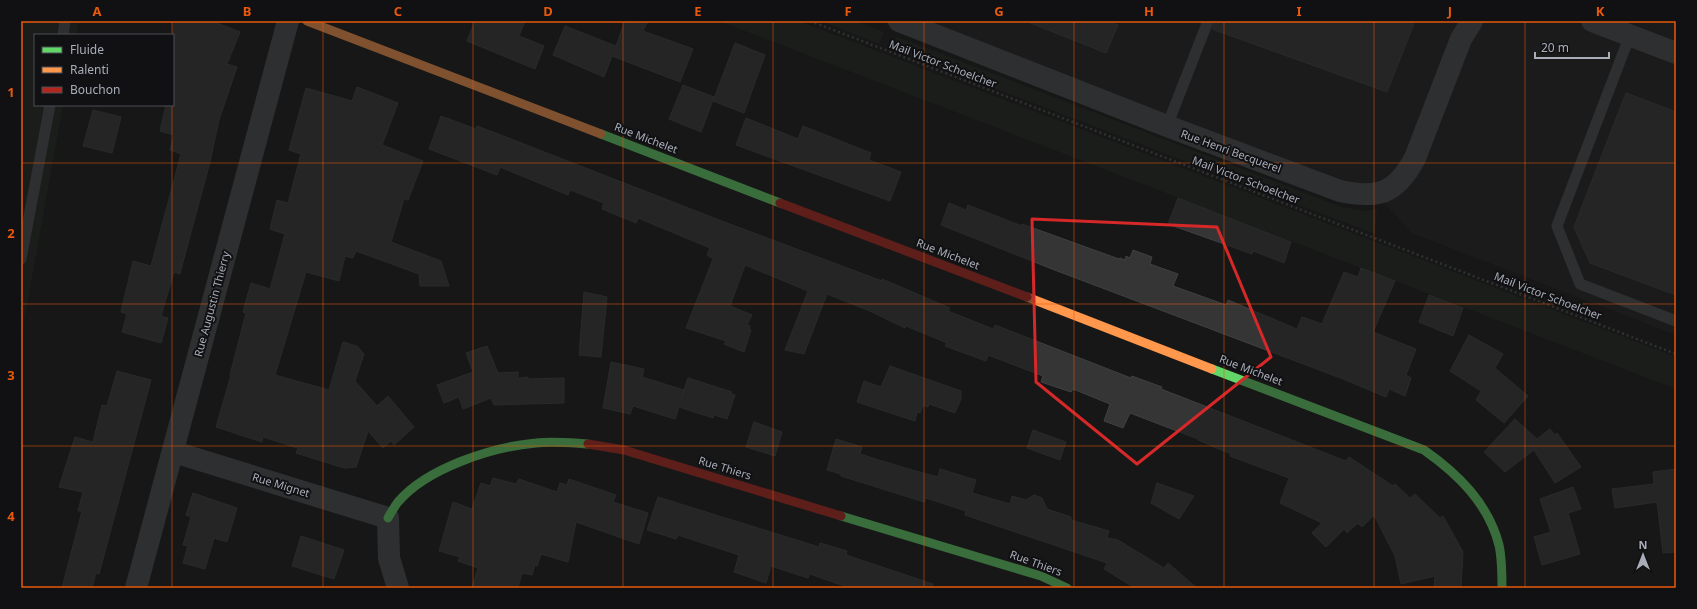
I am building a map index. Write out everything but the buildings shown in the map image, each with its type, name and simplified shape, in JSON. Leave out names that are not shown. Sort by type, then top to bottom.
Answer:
[{"type":"street","name":"Rue Augustin Thierry","points":[[136,588],[174,452],[182,414],[288,21]]},
{"type":"street","name":"Rue Michelet","points":[[307,21],[1424,450],[1446,465],[1468,487],[1481,504],[1492,523],[1499,545],[1502,588]]},
{"type":"street","name":"Rue Henri Becquerel","points":[[907,22],[1167,126],[1340,191],[1357,195],[1377,195],[1395,186],[1407,173],[1415,158],[1461,39],[1472,21]]},
{"type":"street","points":[[1592,21],[1676,53]]},
{"type":"street","name":"Rue Thiers","points":[[388,518],[399,502],[431,477],[452,466],[479,456],[535,443],[562,442],[594,444],[624,450],[1042,576],[1067,588]]},
{"type":"street","name":"Rue Mignet","points":[[174,452],[388,518]]},
{"type":"street","points":[[388,518],[389,558],[398,588]]},
{"type":"lane","points":[[63,34],[65,21]]},
{"type":"lane","points":[[1167,126],[1208,21]]},
{"type":"lane","points":[[1630,36],[1557,226],[1580,284],[1676,321]]},
{"type":"lane","points":[[21,259],[50,106]]},
{"type":"path","name":"Mail Victor Schoelcher","points":[[810,21],[1676,354]]},
{"type":"highlighted area","points":[[1032,219],[1217,227],[1271,357],[1137,464],[1036,382]]},
{"type":"shaded area","points":[[21,21],[79,21],[76,34],[34,34],[34,106],[63,106],[21,338]]},
{"type":"shaded area","points":[[719,21],[799,21],[1676,357],[1676,389]]},
{"type":"shaded area","points":[[821,21],[856,21],[884,32],[879,44]]},
{"type":"shaded area","points":[[901,21],[1676,21],[1676,335],[1412,233],[1377,195]]},
{"type":"shaded area","points":[[897,37],[1341,207],[1365,211],[1377,209],[1375,234],[895,50],[893,44]]},
{"type":"traffic: fast","points":[[601,134],[780,203]]},
{"type":"traffic: fast","points":[[1212,369],[1424,450],[1437,459],[1470,491],[1487,516],[1499,545],[1502,588]]},
{"type":"traffic: fast","points":[[388,518],[398,502],[410,490],[443,469],[461,461],[481,454],[519,445],[549,442],[588,444]]},
{"type":"traffic: fast","points":[[841,516],[1041,576],[1067,588]]},
{"type":"traffic: slow","points":[[307,21],[601,134]]},
{"type":"traffic: slow","points":[[1027,297],[1212,369]]},
{"type":"traffic: jam","points":[[780,203],[1027,297]]},
{"type":"traffic: jam","points":[[588,444],[624,450],[841,516]]}]
